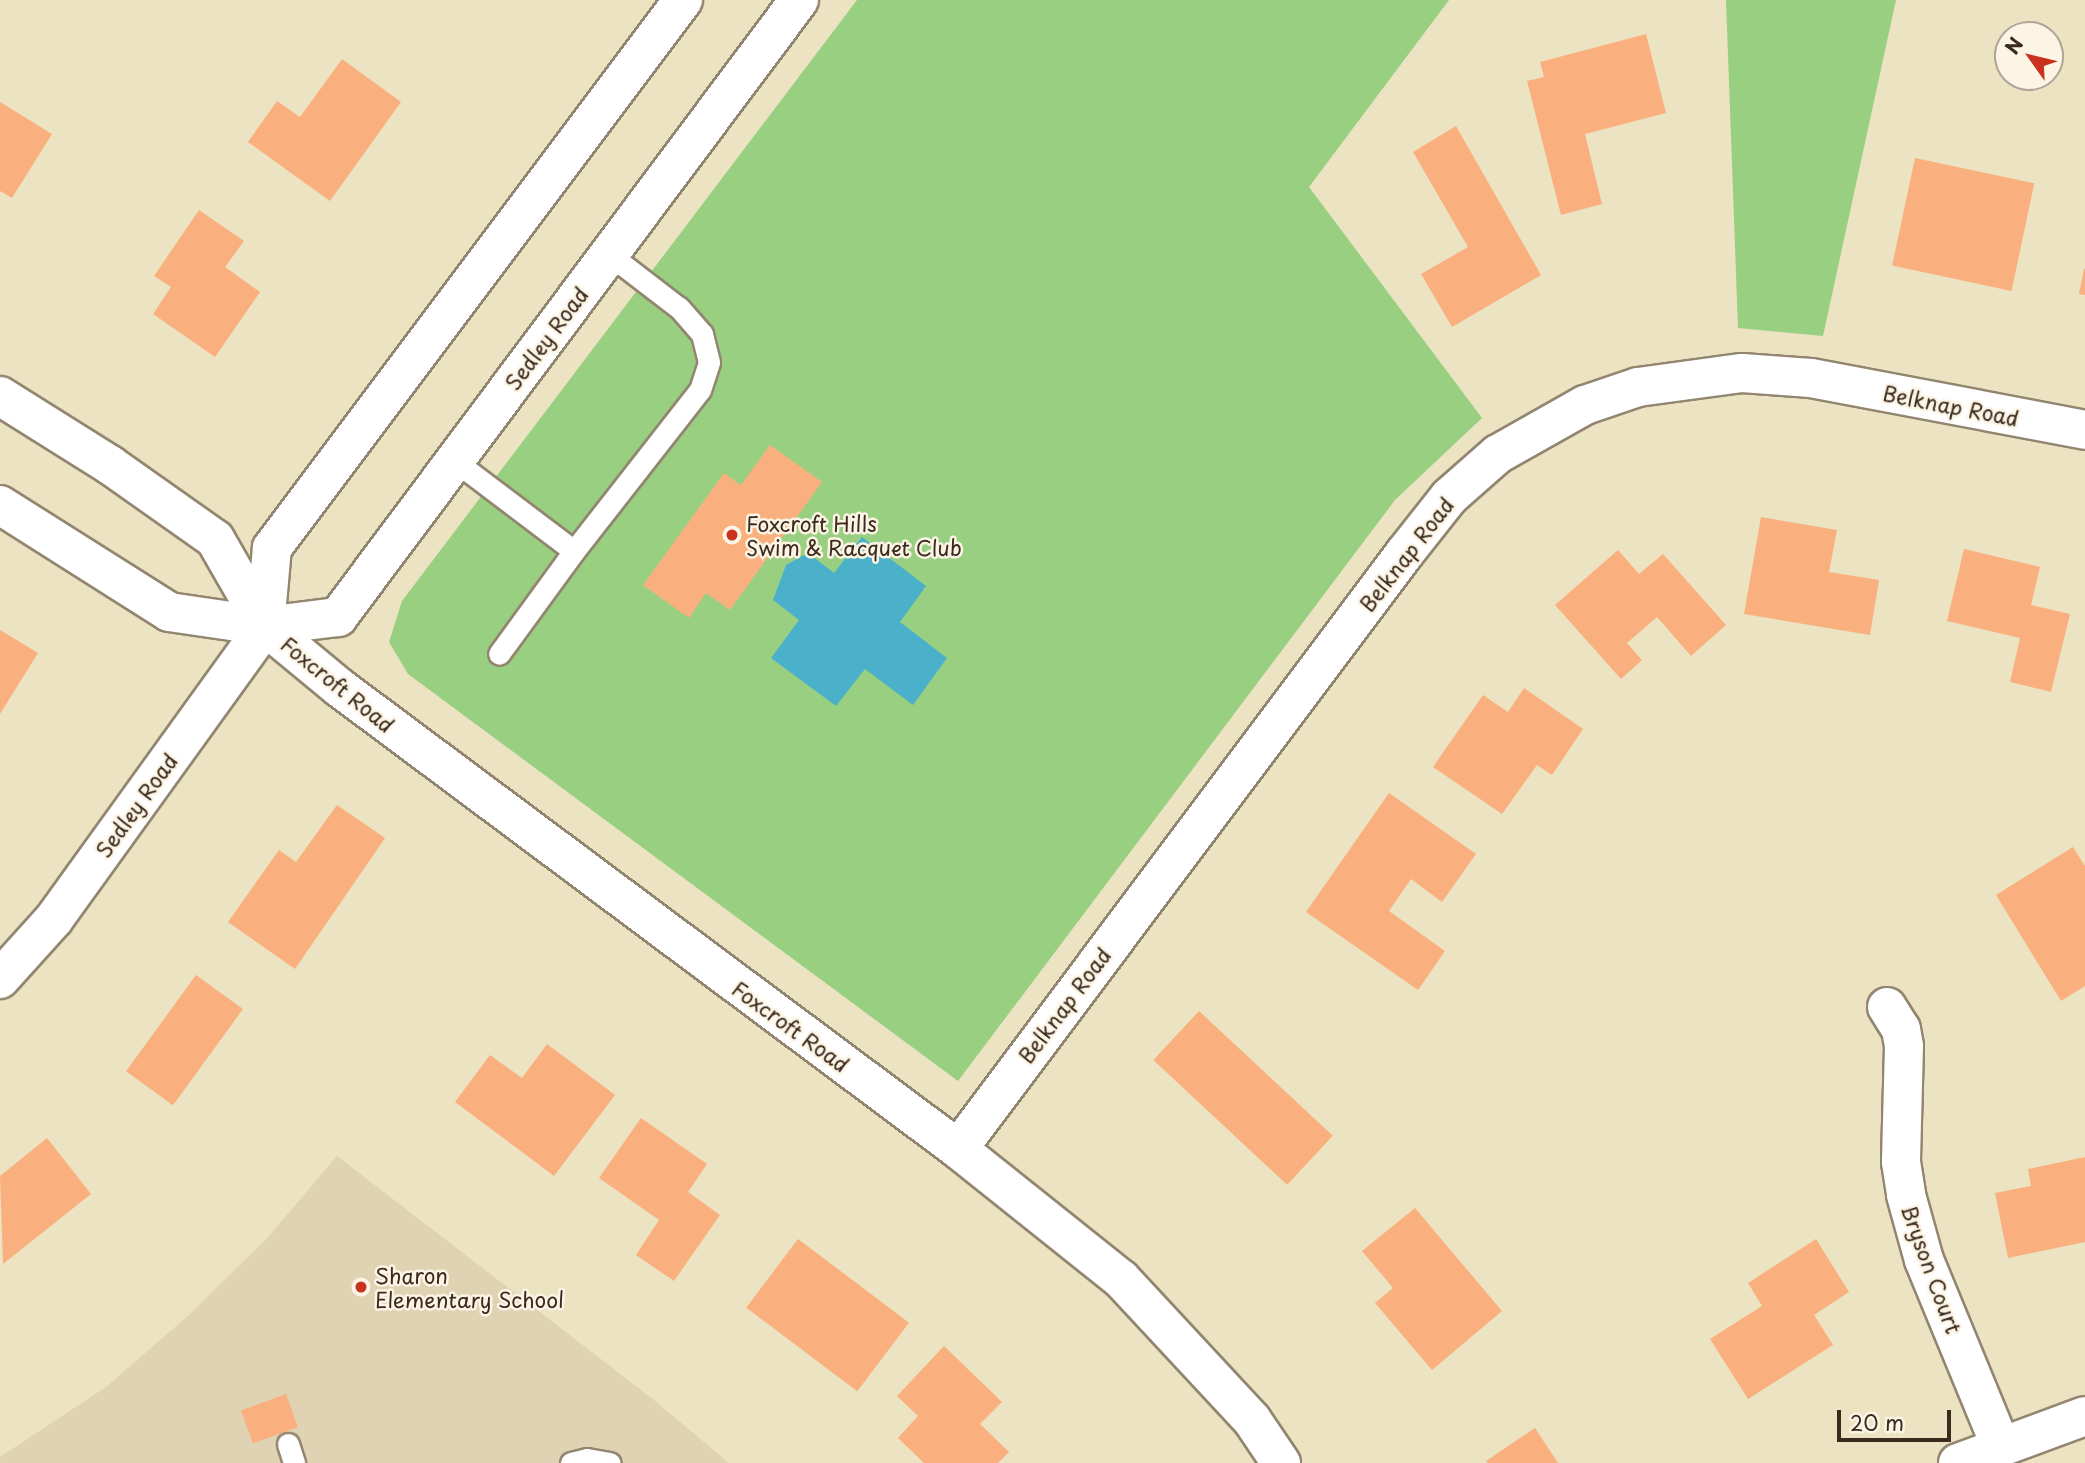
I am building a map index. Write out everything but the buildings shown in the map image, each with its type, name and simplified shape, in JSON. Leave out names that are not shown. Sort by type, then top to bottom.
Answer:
[{"type":"street","points":[[265,625],[272,548],[683,0]]},
{"type":"street","name":"Sedley Road","points":[[0,979],[54,919],[265,625],[338,617],[799,0]]},
{"type":"street","name":"Belknap Road","points":[[958,1149],[1404,554],[1449,497],[1498,454],[1585,405],[1638,387],[1742,373],[1811,378],[2085,430]]},
{"type":"street","name":"Foxcroft Road","points":[[0,396],[110,465],[215,539],[265,625],[340,688],[613,895],[958,1149],[1121,1279],[1252,1420],[1281,1463]]},
{"type":"street","name":"Foxcroft Road","points":[[0,505],[169,612],[265,625]]},
{"type":"street","name":"Bryson Court","points":[[1887,1007],[1901,1029],[1905,1046],[1901,1162],[1906,1195],[1924,1260],[2000,1444]]},
{"type":"street","points":[[1958,1463],[2000,1444],[2085,1416]]},
{"type":"lane","points":[[499,654],[574,551],[700,390],[709,362],[702,334],[679,308],[609,254]]},
{"type":"lane","points":[[454,461],[574,551]]},
{"type":"lane","points":[[571,1463],[587,1459],[610,1463]]},
{"type":"shaded area","name":"Sharon Elementary School","points":[[337,1156],[654,1400],[729,1463],[0,1463],[0,1457],[106,1387],[190,1314],[268,1237]]},
{"type":"green space","points":[[857,0],[1449,0],[1309,187],[1482,418],[1395,500],[958,1081],[408,674],[389,642],[402,601]]},
{"type":"green space","points":[[1726,0],[1896,0],[1823,336],[1738,328]]},
{"type":"water","points":[[862,537],[926,586],[900,622],[947,658],[913,705],[865,669],[836,706],[771,658],[799,620],[773,600],[786,565],[808,553],[834,573]]},
{"type":"place","name":"Foxcroft Hills Swim & Racquet Club","points":[[732,535]]},
{"type":"place","name":"Sharon Elementary School","points":[[361,1287]]}]
